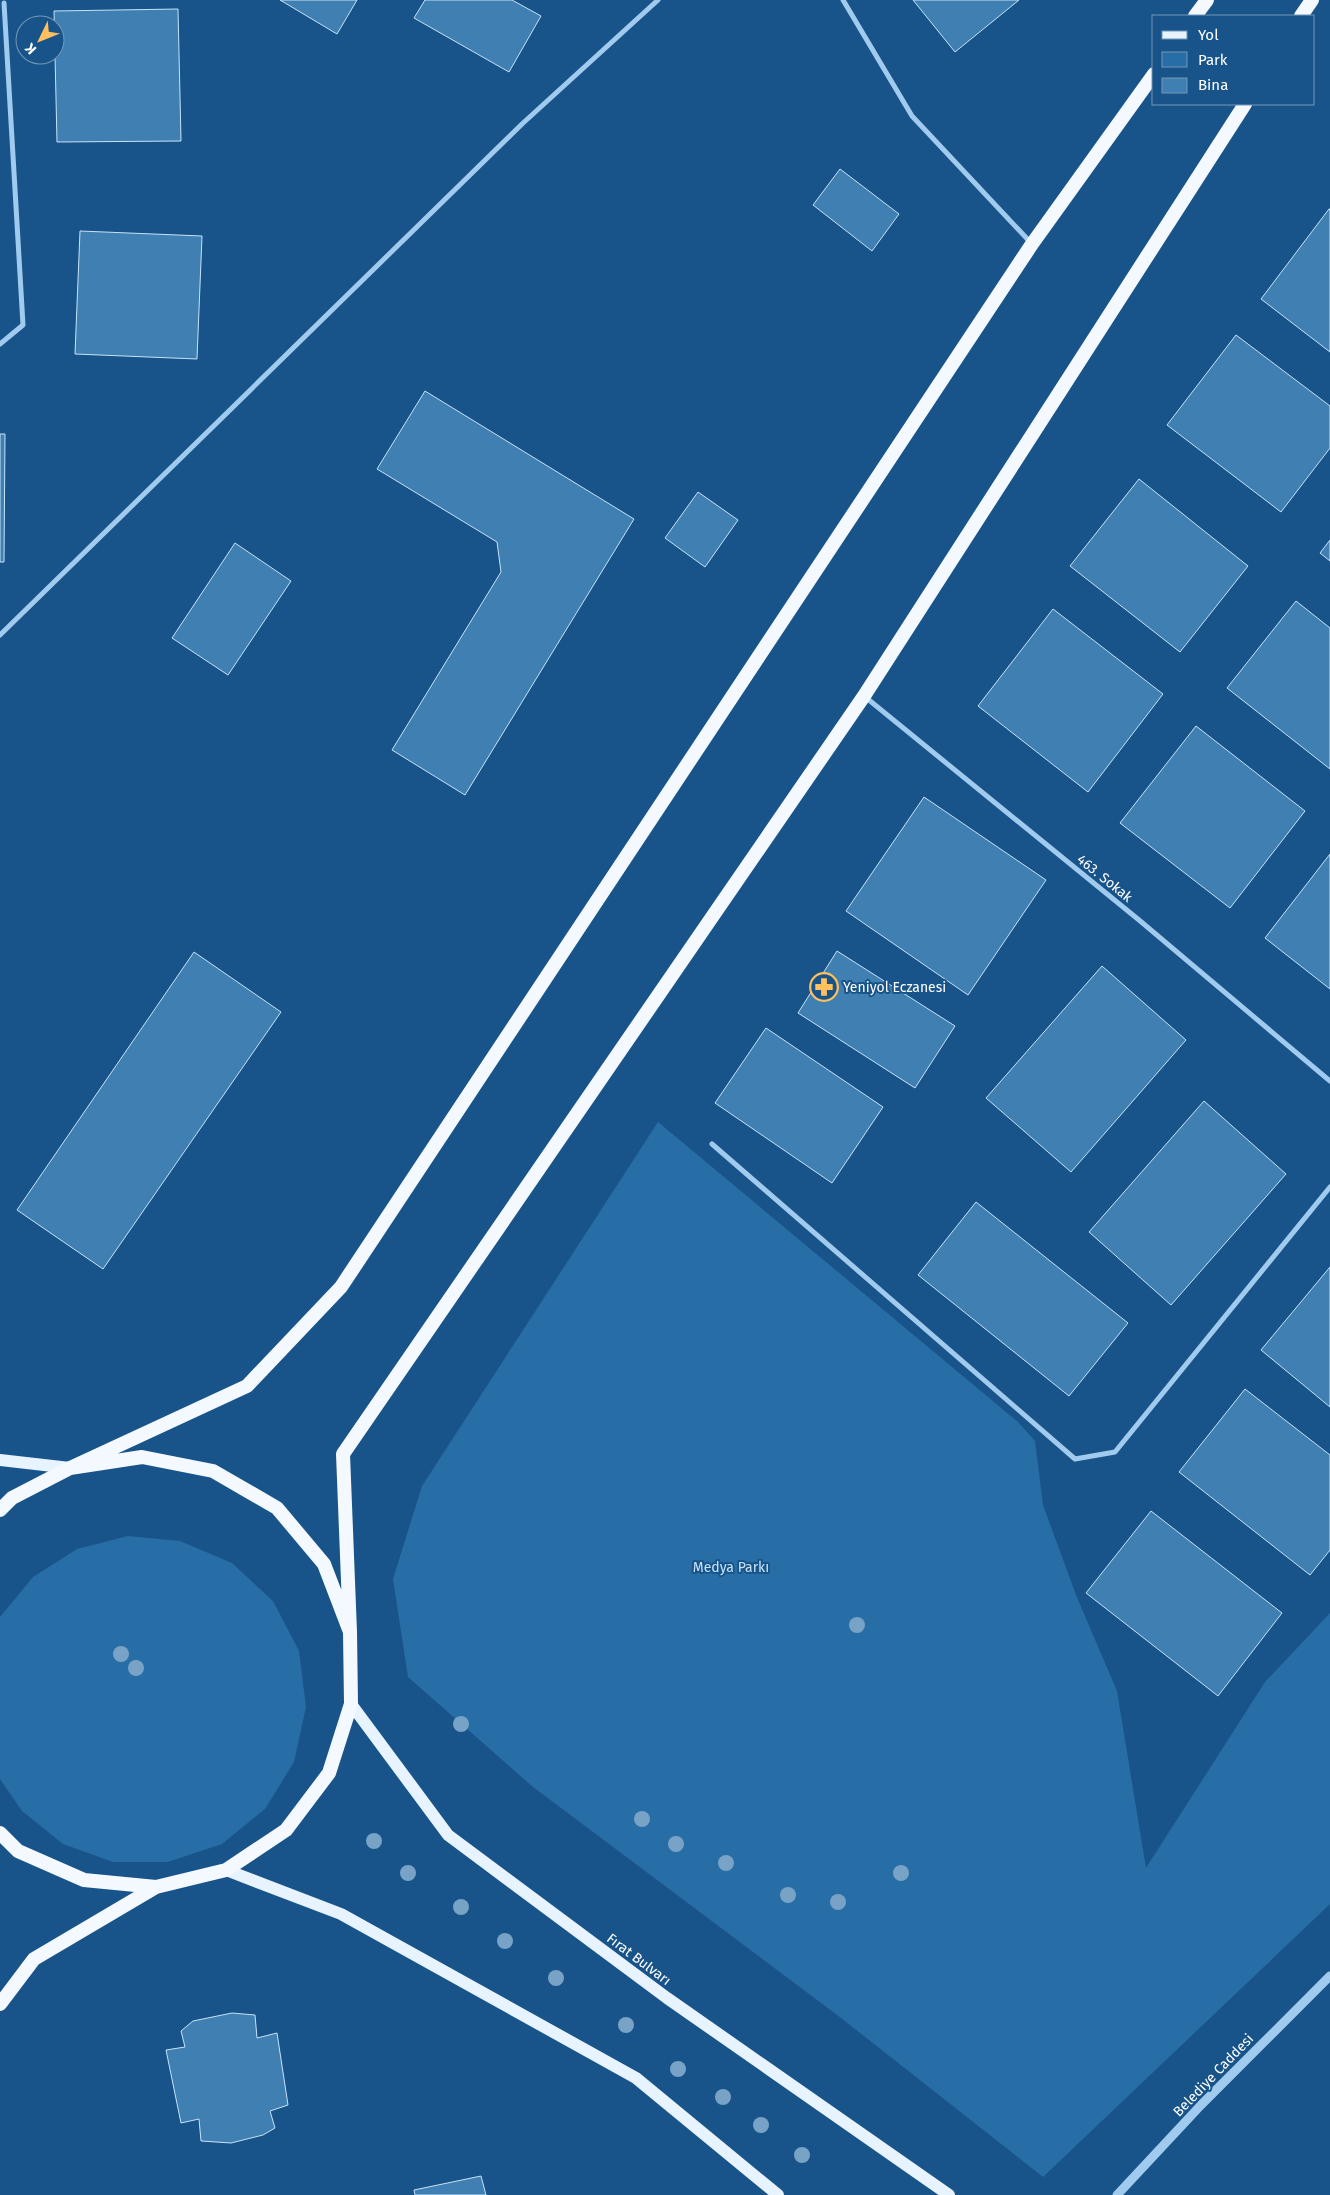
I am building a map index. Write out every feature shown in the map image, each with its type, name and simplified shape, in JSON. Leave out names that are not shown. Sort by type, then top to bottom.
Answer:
[{"type":"highway","points":[[1196,15],[1207,0]]},
{"type":"highway","points":[[1302,15],[1312,0]]},
{"type":"highway","points":[[0,1510],[12,1498],[70,1468],[247,1386],[341,1288],[1032,244],[1152,77]]},
{"type":"highway","points":[[0,2004],[34,1959],[156,1887],[226,1870],[286,1830],[324,1780],[329,1772],[351,1704],[343,1454],[864,696],[1244,105]]},
{"type":"highway","points":[[70,1468],[142,1457],[214,1471],[277,1508],[324,1564],[350,1632]]},
{"type":"highway","points":[[0,1833],[18,1851],[84,1880],[156,1887]]},
{"type":"main road","points":[[0,1460],[70,1468]]},
{"type":"main road","name":"Fırat Bulvarı","points":[[351,1704],[448,1835],[667,1998],[949,2195]]},
{"type":"main road","points":[[226,1870],[341,1914],[636,2078],[778,2195]]},
{"type":"street","points":[[0,636],[522,124],[658,0]]},
{"type":"street","points":[[843,0],[912,116],[1032,244]]},
{"type":"street","points":[[0,344],[23,325],[3,3]]},
{"type":"street","name":"463. Sokak","points":[[864,696],[1146,927],[1330,1081]]},
{"type":"street","points":[[712,1144],[1075,1459],[1115,1452],[1330,1187]]},
{"type":"street","name":"Belediye Caddesi","points":[[1117,2195],[1200,2105],[1330,1976]]},
{"type":"green space","name":"Medya Parkı","points":[[658,1122],[1018,1422],[1035,1441],[1043,1505],[1076,1595],[1117,1691],[1146,1868],[1265,1682],[1330,1613],[1330,1904],[1043,2177],[841,2018],[533,1787],[408,1677],[393,1579],[422,1486]]},
{"type":"green space","points":[[128,1536],[180,1541],[232,1563],[273,1601],[299,1651],[306,1707],[294,1762],[265,1809],[222,1844],[168,1862],[113,1862],[63,1844],[22,1811],[0,1779],[0,1617],[33,1577],[77,1549]]},
{"type":"building","points":[[280,0],[357,0],[337,34]]},
{"type":"building","points":[[425,0],[512,0],[541,16],[509,72],[414,18]]},
{"type":"building","points":[[913,0],[1019,0],[955,52]]},
{"type":"building","points":[[178,9],[181,141],[57,142],[55,65],[65,65],[65,15],[54,15],[54,11]]},
{"type":"building","points":[[840,169],[899,214],[872,251],[813,205]]},
{"type":"building","points":[[1330,209],[1330,352],[1261,299]]},
{"type":"building","points":[[80,231],[202,236],[197,359],[75,354]]},
{"type":"building","points":[[1236,335],[1330,406],[1330,448],[1281,512],[1167,425]]},
{"type":"building","points":[[425,391],[634,519],[465,795],[392,750],[501,572],[497,542],[377,469]]},
{"type":"building","points":[[0,434],[5,434],[4,562],[0,562]]},
{"type":"building","points":[[1139,479],[1248,566],[1180,652],[1070,566]]},
{"type":"building","points":[[698,492],[738,520],[705,567],[665,538]]},
{"type":"building","points":[[1330,540],[1330,561],[1320,553]]},
{"type":"building","points":[[235,543],[291,581],[228,675],[172,638]]},
{"type":"building","points":[[1296,601],[1330,628],[1330,769],[1227,688]]},
{"type":"building","points":[[1053,609],[1163,694],[1088,792],[978,706]]},
{"type":"building","points":[[1196,726],[1305,811],[1230,908],[1120,823]]},
{"type":"building","points":[[924,797],[1046,880],[968,995],[846,911]]},
{"type":"building","points":[[1330,854],[1330,989],[1265,938]]},
{"type":"building","points":[[837,951],[955,1026],[915,1088],[798,1013]]},
{"type":"building","points":[[194,952],[281,1012],[103,1269],[17,1210]]},
{"type":"building","points":[[1102,966],[1186,1040],[1071,1172],[986,1098]]},
{"type":"building","points":[[766,1028],[883,1107],[832,1183],[715,1103]]},
{"type":"building","points":[[1204,1101],[1286,1174],[1171,1305],[1089,1232]]},
{"type":"building","points":[[976,1202],[1128,1323],[1069,1396],[918,1275]]},
{"type":"building","points":[[1330,1267],[1330,1407],[1261,1350]]},
{"type":"building","points":[[1245,1389],[1330,1455],[1330,1550],[1310,1575],[1179,1472]]},
{"type":"building","points":[[1151,1511],[1282,1613],[1218,1696],[1086,1593]]},
{"type":"building","points":[[232,2013],[255,2015],[257,2038],[277,2033],[288,2105],[270,2111],[275,2128],[263,2135],[231,2143],[201,2141],[199,2119],[181,2123],[166,2050],[185,2047],[181,2031],[193,2021]]},
{"type":"building","points":[[481,2176],[486,2195],[415,2195],[414,2190]]},
{"type":"place","name":"Yeniyol Eczanesi","points":[[824,987]]}]
